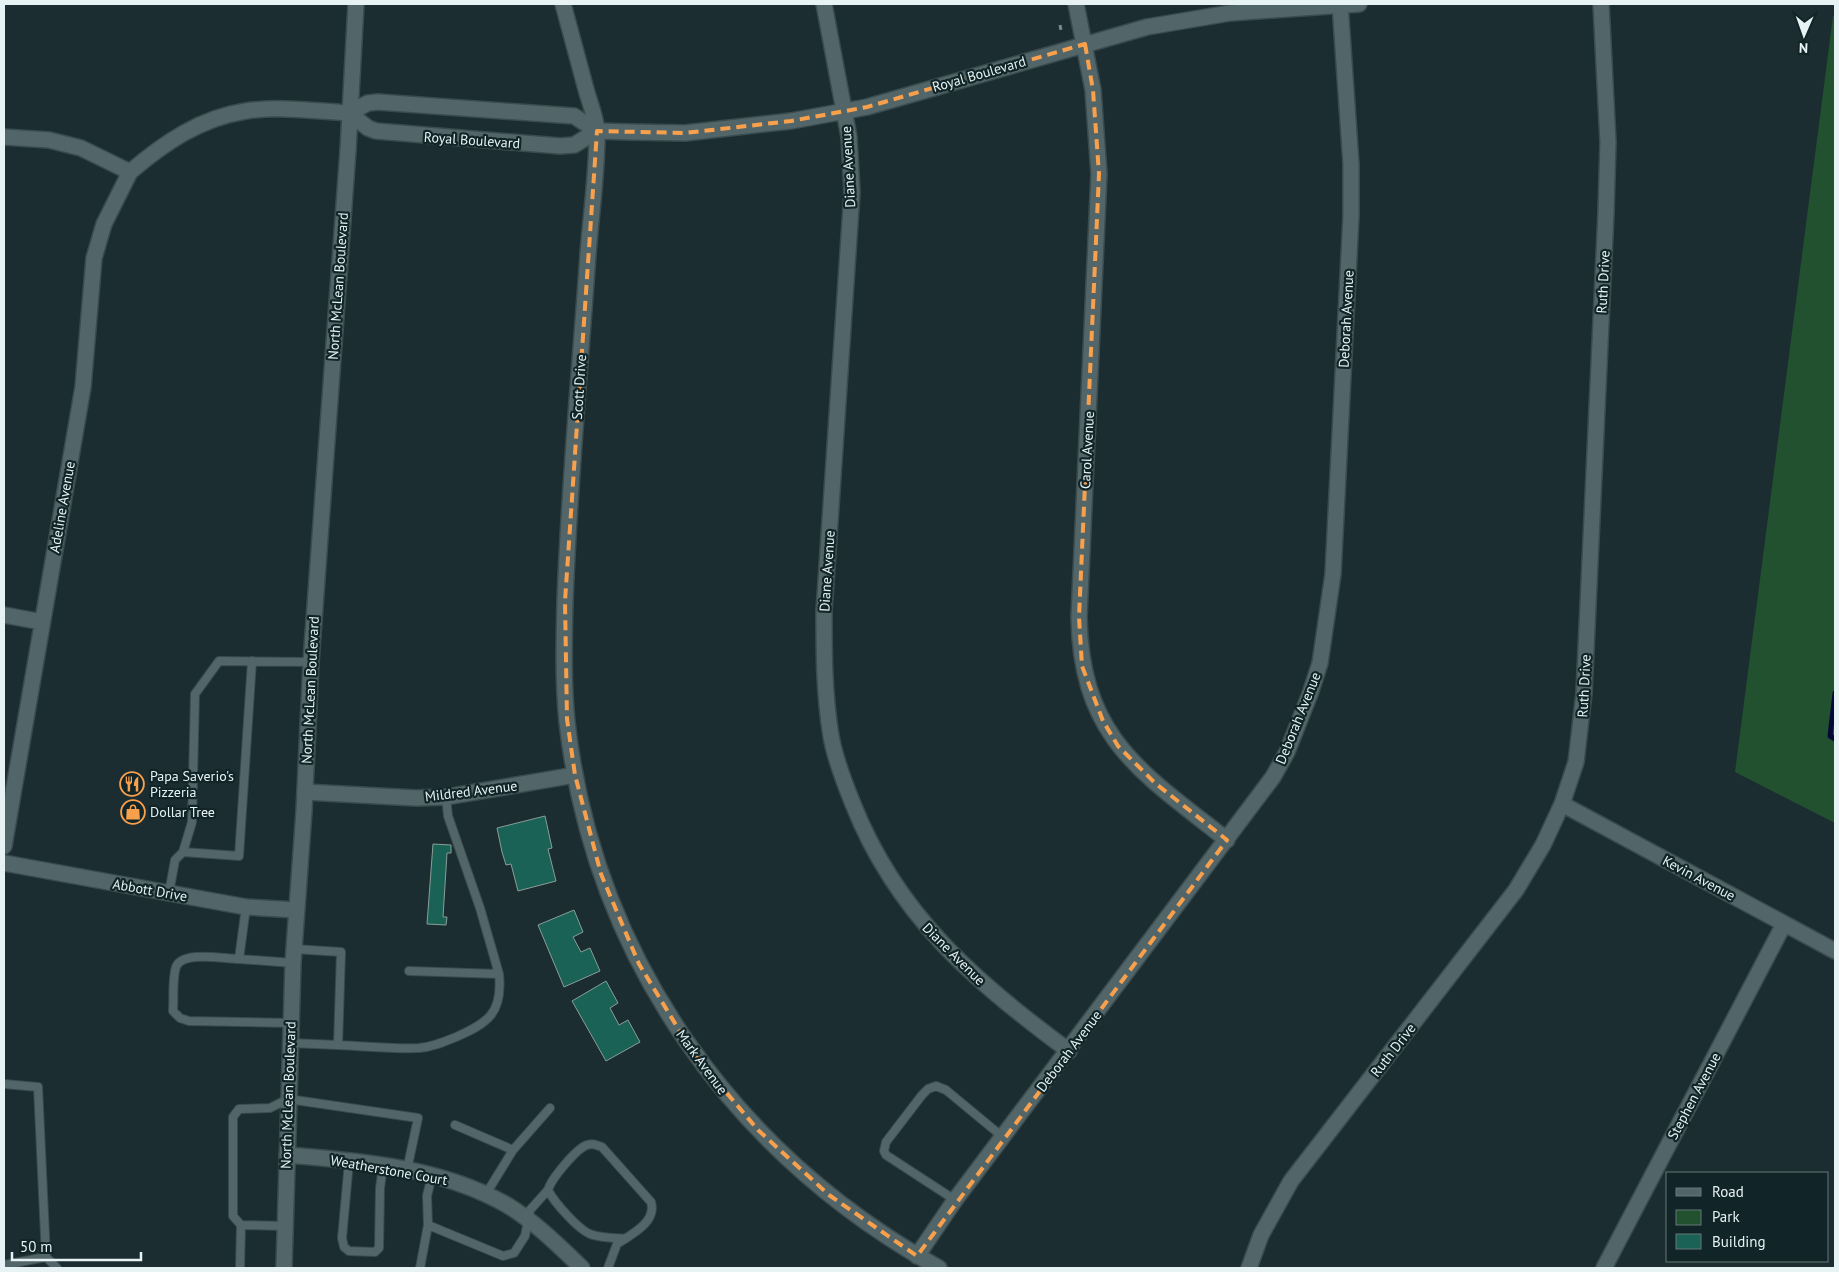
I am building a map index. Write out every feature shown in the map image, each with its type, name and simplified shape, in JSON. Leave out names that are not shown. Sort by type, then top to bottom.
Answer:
[{"type":"street","name":"North McLean Boulevard","points":[[284,1268],[290,1023],[296,910],[356,4]]},
{"type":"street","name":"Scott Drive","points":[[563,4],[597,131],[565,602],[567,719],[575,775]]},
{"type":"street","name":"Diane Avenue","points":[[824,4],[845,111],[851,162],[849,254],[824,611],[824,679],[831,738],[843,780],[863,829],[890,880],[918,918],[955,959],[1069,1051]]},
{"type":"street","name":"Carol Avenue","points":[[1076,4],[1093,90],[1099,174],[1079,617],[1082,666],[1089,690],[1103,722],[1118,746],[1155,783],[1227,840]]},
{"type":"street","name":"Royal Boulevard","points":[[349,113],[368,128],[376,131],[540,145],[574,145],[597,131],[685,132],[712,130],[791,121],[845,111],[1147,26],[1190,18],[1230,13],[1360,4]]},
{"type":"street","name":"Ruth Drive","points":[[1248,1268],[1261,1235],[1291,1181],[1516,890],[1548,837],[1562,804],[1576,762],[1584,693],[1607,195],[1606,65],[1601,4]]},
{"type":"street","name":"Deborah Avenue","points":[[928,1264],[955,1200],[1004,1138],[1273,777],[1287,752],[1310,694],[1320,663],[1333,574],[1351,164],[1340,5]]},
{"type":"street","points":[[4,137],[49,140],[82,148],[130,172],[159,147],[183,132],[216,118],[247,111],[283,110],[349,113],[368,103],[378,102],[574,116],[597,131]]},
{"type":"street","name":"Adeline Avenue","points":[[4,846],[83,387],[94,258],[104,224],[130,172]]},
{"type":"street","points":[[4,615],[42,622]]},
{"type":"street","name":"Mildred Avenue","points":[[305,792],[400,797],[446,797],[575,775]]},
{"type":"street","name":"Mark Avenue","points":[[575,775],[586,826],[617,916],[658,998],[694,1053],[728,1096],[791,1162],[852,1212],[928,1264]]},
{"type":"street","name":"Kevin Avenue","points":[[1562,804],[1835,951]]},
{"type":"street","name":"Abbott Drive","points":[[4,863],[246,907],[296,910]]},
{"type":"street","name":"Stephen Avenue","points":[[1604,1268],[1784,924]]},
{"type":"street","name":"Weatherstone Court","points":[[287,1155],[432,1174],[486,1194],[509,1206],[529,1221],[582,1268]]},
{"type":"lane","points":[[169,893],[175,860],[183,852],[192,822],[195,694],[219,661],[311,662]]},
{"type":"lane","points":[[183,852],[239,856],[252,661]]},
{"type":"lane","points":[[290,1043],[420,1048],[437,1045],[470,1031],[479,1027],[490,1017],[499,994],[499,974],[480,908],[448,816],[446,797]]},
{"type":"lane","points":[[239,959],[246,907]]},
{"type":"lane","points":[[290,1023],[189,1021],[180,1018],[173,1010],[175,968],[179,961],[188,956],[239,959],[341,952],[338,1045]]},
{"type":"lane","points":[[409,971],[499,974]]},
{"type":"lane","points":[[4,1084],[38,1087],[46,1257],[57,1268]]},
{"type":"lane","points":[[955,1200],[886,1155],[884,1151],[886,1142],[928,1089],[936,1086],[946,1090],[1004,1138]]},
{"type":"lane","points":[[240,1268],[241,1225],[234,1216],[234,1117],[239,1109],[270,1108],[288,1099],[418,1118],[407,1170]]},
{"type":"lane","points":[[486,1194],[513,1150],[550,1108]]},
{"type":"lane","points":[[455,1125],[513,1150]]},
{"type":"lane","points":[[428,1225],[503,1256],[514,1253],[525,1236],[530,1210],[548,1190],[550,1180],[584,1146],[594,1144],[602,1147],[650,1202],[653,1210],[652,1217],[615,1246],[608,1268]]},
{"type":"lane","points":[[349,1162],[342,1238],[344,1247],[349,1251],[376,1252],[379,1248],[380,1188],[383,1167]]},
{"type":"lane","points":[[420,1268],[428,1225],[427,1196],[432,1174]]},
{"type":"lane","points":[[548,1190],[552,1198],[583,1230],[591,1235],[625,1239]]},
{"type":"lane","points":[[241,1225],[285,1226]]},
{"type":"lane","points":[[4,1265],[46,1257]]},
{"type":"highlighted area","points":[[1085,44],[1093,90],[1099,174],[1079,617],[1082,666],[1103,721],[1118,746],[1155,783],[1227,840],[917,1256],[829,1195],[758,1130],[693,1053],[639,964],[601,874],[575,775],[567,719],[565,601],[597,131],[685,133],[791,121],[867,107]]},
{"type":"green space","points":[[1833,16],[1835,16],[1835,823],[1735,772]]},
{"type":"building","points":[[545,816],[552,848],[548,849],[556,881],[518,891],[511,864],[506,865],[497,828]]},
{"type":"building","points":[[433,844],[451,845],[451,853],[447,853],[443,917],[447,917],[446,925],[427,924]]},
{"type":"building","points":[[574,910],[583,932],[573,937],[581,952],[590,948],[600,971],[564,987],[538,925]]},
{"type":"building","points":[[606,981],[618,1003],[610,1008],[619,1025],[628,1020],[640,1042],[606,1061],[572,1001]]},
{"type":"waterway","points":[[1835,693],[1830,736],[1835,739]]},
{"type":"place","name":"Papa Saverio's Pizzeria","points":[[132,784]]},
{"type":"place","name":"Dollar Tree","points":[[133,812]]}]
